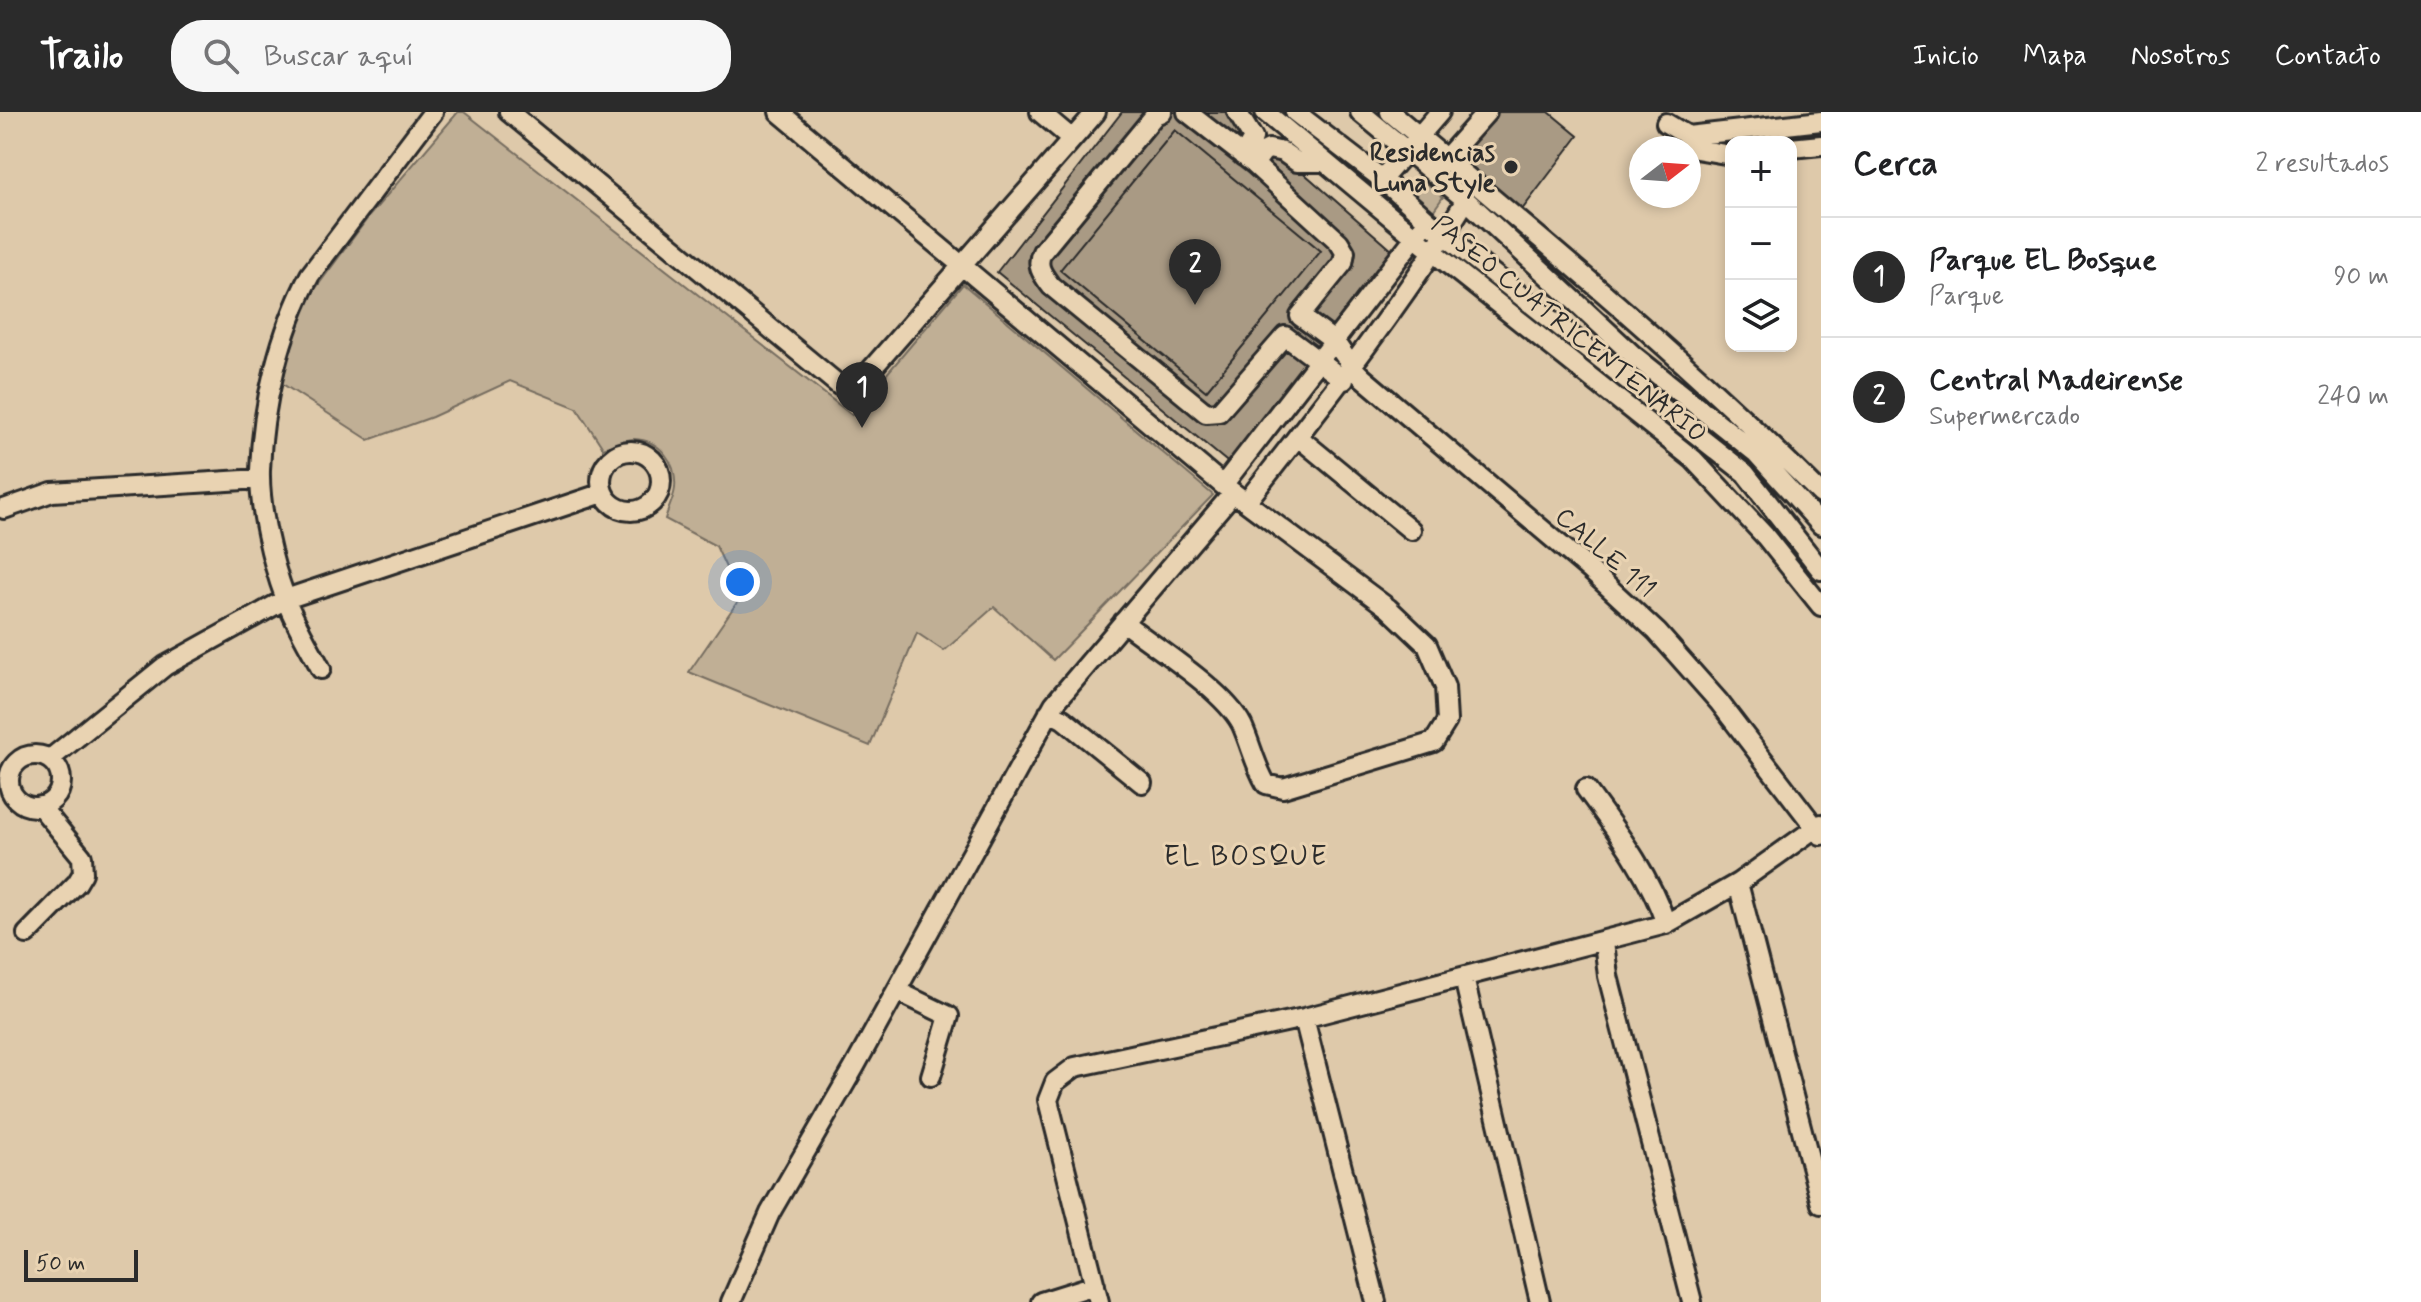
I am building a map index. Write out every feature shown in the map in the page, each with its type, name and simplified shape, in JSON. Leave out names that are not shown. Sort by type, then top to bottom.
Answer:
[{"type":"street","points":[[321,669],[286,599],[263,511],[260,479],[266,419],[278,351],[296,301],[310,275],[433,112]]},
{"type":"street","points":[[509,112],[840,386],[851,387],[862,380],[1096,112]]},
{"type":"street","points":[[779,112],[1234,493],[1388,608],[1427,645],[1445,687],[1447,721],[1434,742],[1283,788],[1266,784],[1241,724],[1218,696],[1123,622]]},
{"type":"street","points":[[1040,112],[1072,139]]},
{"type":"street","points":[[1162,112],[1155,115],[1042,252],[1038,259],[1040,271],[1051,286],[1206,413],[1219,412],[1343,263],[1345,252],[1339,242],[1248,160],[1187,112]]},
{"type":"street","points":[[1237,112],[1253,138],[1248,160]]},
{"type":"street","name":"PASEO CUATRICENTENARIO","points":[[1265,112],[1433,252],[1693,459],[1765,536],[1821,606]]},
{"type":"street","name":"PASEO CUATRICENTENARIO","points":[[1295,112],[1382,179],[1444,235],[1745,473],[1821,570]]},
{"type":"street","name":"PASEO CUATRICENTENARIO","points":[[1360,112],[1466,200],[1633,355],[1756,453],[1821,525]]},
{"type":"street","name":"PASEO CUATRICENTENARIO","points":[[1390,112],[1638,323],[1751,424],[1821,494]]},
{"type":"street","points":[[1382,179],[1440,112]]},
{"type":"street","points":[[1433,173],[1487,112]]},
{"type":"street","points":[[1666,123],[1688,136],[1821,121]]},
{"type":"street","points":[[1797,147],[1821,145]]},
{"type":"street","points":[[1248,160],[1269,149],[1283,152],[1297,162],[1325,162]]},
{"type":"street","points":[[1701,150],[1725,154]]},
{"type":"street","points":[[1234,493],[1298,437],[1348,374],[1466,200]]},
{"type":"street","points":[[731,1302],[770,1213],[897,991],[1049,712],[1234,493],[1319,363],[1428,220]]},
{"type":"street","name":"CALLE 111","points":[[1300,316],[1335,342],[1348,374],[1590,570],[1657,632],[1719,702],[1819,829]]},
{"type":"street","points":[[1633,355],[1638,323]]},
{"type":"street","points":[[1285,336],[1319,363],[1348,374]]},
{"type":"street","points":[[1298,437],[1411,530]]},
{"type":"street","points":[[4,509],[52,492],[260,479]]},
{"type":"street","points":[[50,759],[165,666],[286,599],[603,493]]},
{"type":"street","points":[[1049,712],[1063,719],[1142,783]]},
{"type":"street","points":[[26,756],[50,759],[61,773],[55,798],[40,806],[32,807],[12,791],[10,775],[13,767],[26,756]]},
{"type":"street","points":[[1586,789],[1635,856],[1656,893],[1666,924]]},
{"type":"street","points":[[27,934],[83,873],[82,857],[40,806]]},
{"type":"street","points":[[1041,1302],[1097,1294],[1048,1100],[1055,1082],[1075,1067],[1304,1018],[1666,924],[1738,883],[1819,829]]},
{"type":"street","points":[[1738,883],[1815,1156],[1821,1204]]},
{"type":"street","points":[[1604,942],[1608,976],[1692,1302]]},
{"type":"street","points":[[1464,978],[1540,1302]]},
{"type":"street","points":[[897,991],[949,1016],[931,1076]]},
{"type":"street","points":[[1304,1018],[1376,1302]]},
{"type":"shaded area","points":[[458,112],[464,112],[852,415],[963,284],[1213,495],[1053,660],[994,607],[944,651],[917,633],[870,746],[689,672],[740,598],[716,546],[665,519],[675,479],[670,462],[659,448],[644,440],[634,439],[603,448],[577,408],[510,381],[432,417],[369,440],[278,381],[299,311],[370,215]]},
{"type":"shaded area","points":[[1418,176],[1443,197],[1431,214],[1409,196],[1412,180]]},
{"type":"building","points":[[1122,112],[1234,112],[1394,252],[1231,465],[997,272]]},
{"type":"building","name":"Residencias Luna Style","points":[[1495,112],[1549,112],[1578,136],[1518,215],[1457,156]]},
{"type":"building","points":[[1175,130],[1321,251],[1206,391],[1060,270]]},
{"type":"place","name":"Residencias Luna Style","points":[[1511,167]]},
{"type":"place","name":"Central Madeirense","points":[[1195,305]]},
{"type":"place","name":"Parque EL Bosque","points":[[862,428]]},
{"type":"district","name":"EL BOSQUE","points":[[1246,855]]}]
